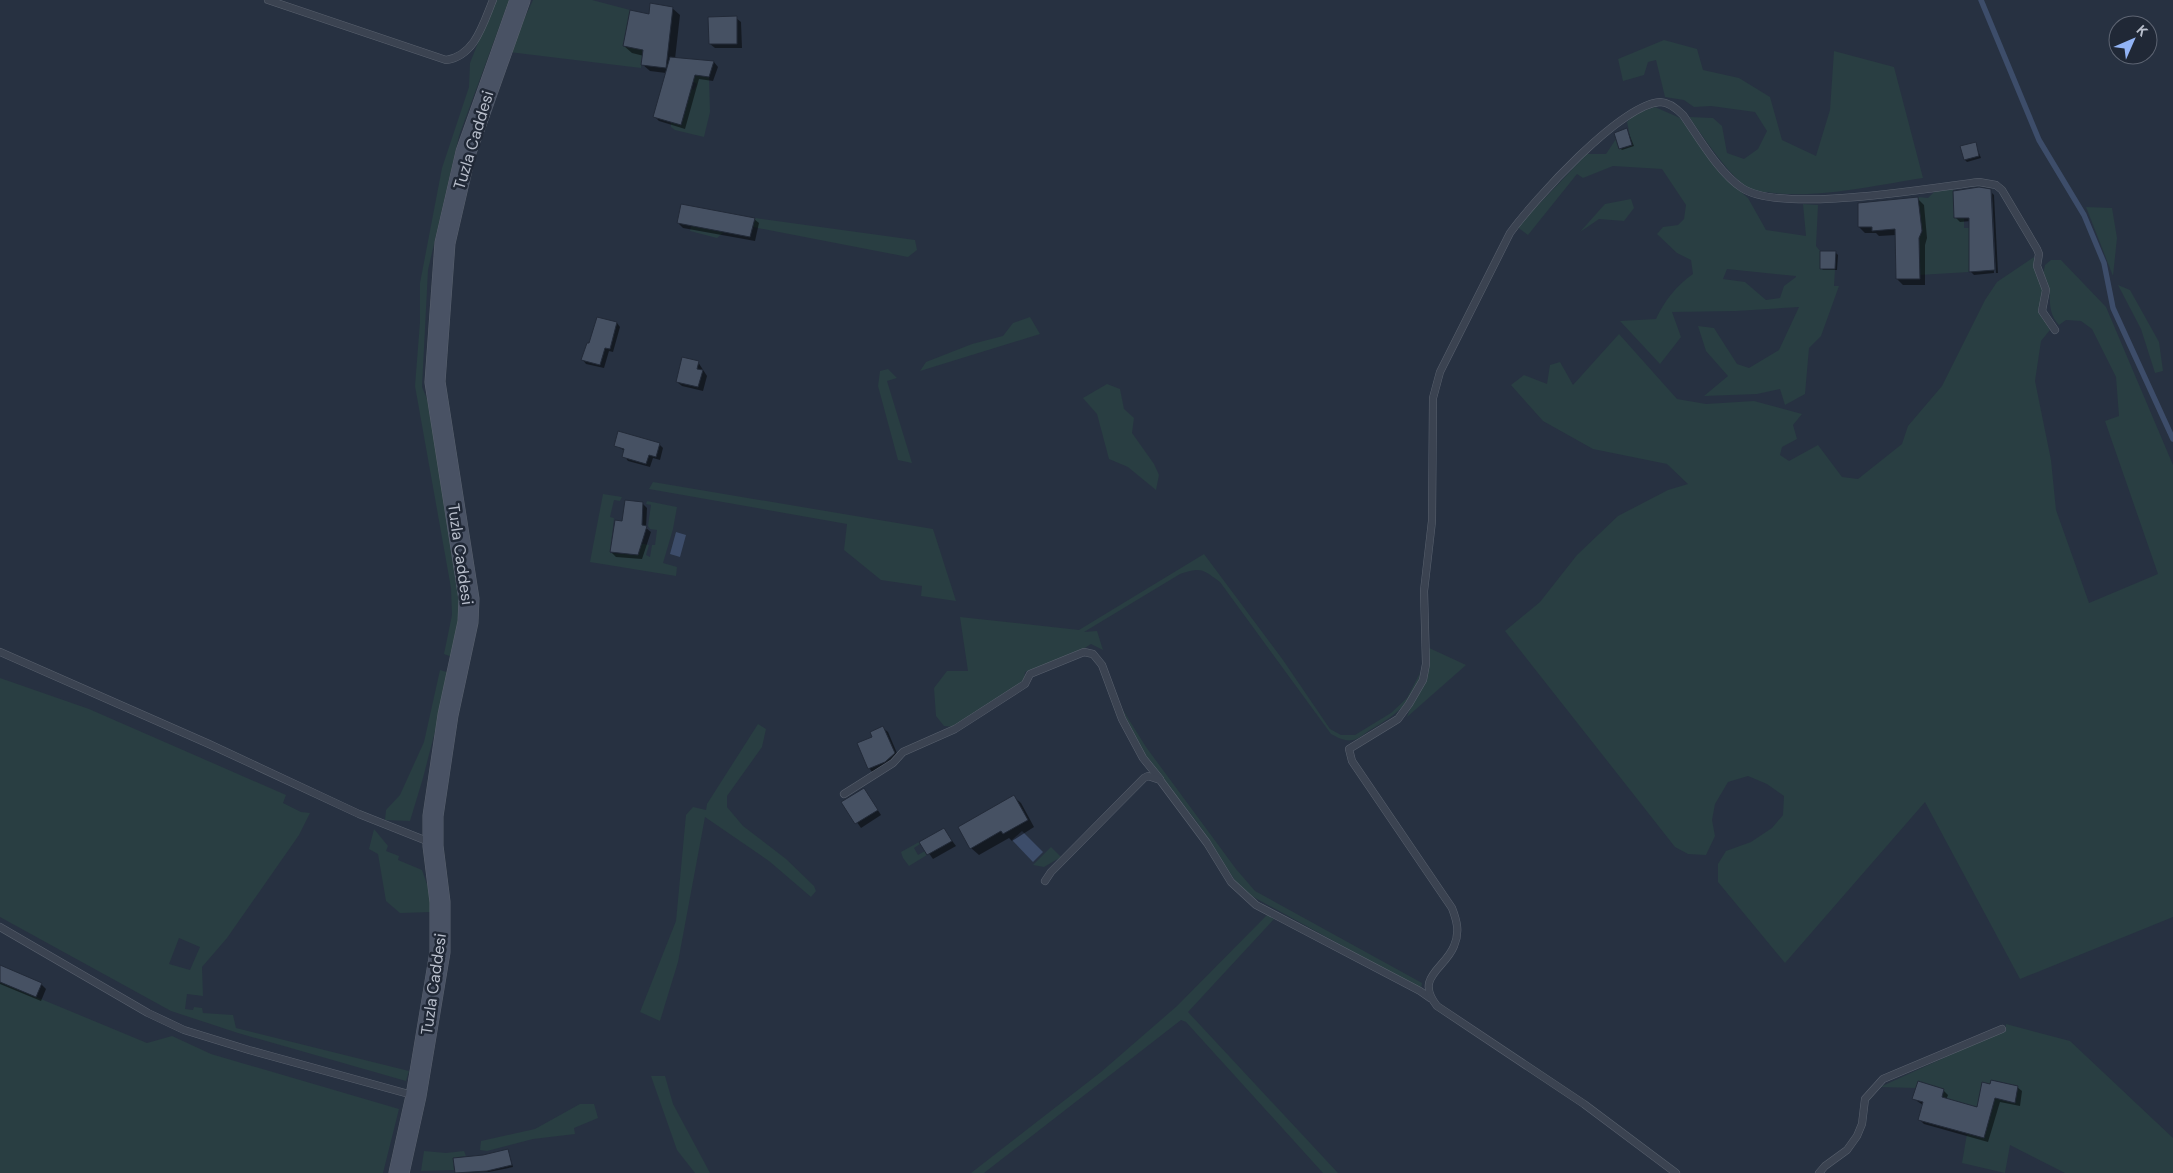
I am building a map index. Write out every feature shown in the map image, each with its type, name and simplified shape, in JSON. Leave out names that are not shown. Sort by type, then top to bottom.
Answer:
[{"type":"main road","name":"Tuzla Caddesi","points":[[399,1173],[416,1096],[440,952],[440,902],[433,844],[437,782],[448,715],[468,622],[469,599],[435,382],[445,243],[466,152],[520,0]]},
{"type":"lane","points":[[268,0],[446,60],[462,55],[472,46],[493,0]]},
{"type":"lane","points":[[1676,1173],[1584,1104],[1437,1006],[1431,998],[1428,989],[1435,969],[1454,948],[1458,925],[1452,908],[1352,761],[1349,749],[1398,718],[1423,680],[1426,664],[1424,591],[1432,521],[1433,398],[1440,372],[1510,233],[1520,220],[1584,152],[1619,120],[1638,108],[1661,102],[1675,107],[1683,114],[1727,174],[1741,188],[1755,196],[1799,201],[1979,182],[1996,185],[2002,190],[2037,249],[2039,254],[2037,266],[2046,290],[2042,311],[2055,330]]},
{"type":"lane","points":[[0,652],[359,814],[433,844]]},
{"type":"lane","points":[[844,794],[892,763],[902,752],[961,726],[1025,684],[1030,674],[1084,652],[1093,654],[1102,665],[1122,719],[1144,758],[1207,843],[1231,882],[1256,905],[1431,998]]},
{"type":"lane","points":[[1046,880],[1051,872],[1144,778],[1153,776],[1160,780]]},
{"type":"lane","points":[[0,927],[148,1013],[184,1030],[416,1096]]},
{"type":"lane","points":[[1819,1173],[1846,1150],[1857,1136],[1862,1124],[1865,1099],[1882,1079],[2002,1029]]},
{"type":"green space","points":[[495,0],[509,0],[459,136],[428,270],[422,387],[427,399],[461,586],[462,615],[452,657],[444,654],[452,615],[451,588],[415,386],[420,322],[420,283],[442,168],[469,87],[470,63]]},
{"type":"green space","points":[[533,0],[592,0],[630,10],[623,46],[643,50],[641,68],[509,52]]},
{"type":"green space","points":[[1664,40],[1697,49],[1703,70],[1739,78],[1770,97],[1782,140],[1816,156],[1830,110],[1834,51],[1894,67],[1923,178],[1824,193],[1785,194],[1752,190],[1744,185],[1727,168],[1689,117],[1713,118],[1722,126],[1727,153],[1744,159],[1758,149],[1767,131],[1755,112],[1711,106],[1694,107],[1684,100],[1665,97],[1656,60],[1648,62],[1644,75],[1623,81],[1618,59]]},
{"type":"green space","points":[[693,75],[709,77],[710,112],[704,137],[675,130],[671,127],[671,122],[691,89],[694,90],[697,84],[692,81]]},
{"type":"green space","points":[[1655,107],[1680,118],[1727,180],[1748,198],[1766,230],[1806,236],[1803,204],[1818,205],[1816,246],[1820,251],[1820,268],[1835,269],[1834,286],[1839,286],[1821,336],[1809,348],[1805,394],[1785,405],[1780,389],[1757,394],[1704,396],[1728,376],[1706,351],[1698,326],[1714,328],[1737,364],[1749,368],[1779,350],[1799,307],[1736,311],[1672,312],[1681,337],[1660,364],[1620,321],[1656,319],[1663,306],[1681,283],[1693,274],[1691,260],[1677,253],[1657,234],[1663,227],[1678,225],[1684,219],[1686,205],[1662,169],[1613,166],[1583,178],[1577,174],[1528,235],[1517,227],[1587,154],[1606,154],[1616,139],[1619,149],[1632,145],[1627,122],[1635,114]],"holes":[[[1727,269],[1796,276],[1784,286],[1780,298],[1766,300],[1745,282],[1723,279]]]},
{"type":"green space","points":[[1953,189],[1955,218],[1964,218],[1964,228],[1969,228],[1969,272],[1919,275],[1919,238],[1922,231],[1918,197],[1928,198],[1935,191]]},
{"type":"green space","points":[[1631,199],[1634,208],[1624,221],[1599,219],[1580,232],[1605,204]]},
{"type":"green space","points":[[2086,207],[2112,208],[2117,238],[2113,276]]},
{"type":"green space","points":[[755,218],[915,240],[917,250],[908,257],[753,227]]},
{"type":"green space","points":[[691,226],[724,232],[717,238],[690,231]]},
{"type":"green space","points":[[2034,257],[2043,288],[2039,312],[2050,330],[2041,341],[2035,381],[2051,460],[2056,510],[2089,603],[2158,574],[2105,421],[2119,416],[2116,377],[2092,329],[2081,321],[2066,320],[2059,325],[2054,318],[2050,306],[2049,287],[2043,274],[2045,265],[2051,260],[2061,260],[2106,307],[2173,465],[2173,917],[2020,979],[1925,802],[1785,963],[1718,882],[1718,864],[1726,851],[1751,842],[1772,828],[1783,815],[1784,796],[1767,784],[1748,776],[1728,782],[1715,804],[1712,820],[1715,836],[1706,855],[1688,854],[1675,847],[1505,631],[1540,602],[1577,555],[1618,516],[1668,490],[1688,484],[1667,464],[1593,449],[1543,421],[1511,385],[1524,375],[1547,384],[1550,365],[1560,362],[1573,385],[1619,334],[1677,399],[1706,404],[1754,401],[1802,414],[1793,425],[1797,439],[1782,447],[1780,455],[1789,461],[1818,445],[1842,477],[1858,479],[1902,444],[1908,426],[1942,386],[1985,300],[1997,282]]},
{"type":"green space","points":[[2118,285],[2130,290],[2159,342],[2163,371],[2155,373],[2141,329]]},
{"type":"green space","points":[[1030,317],[1040,334],[920,371],[926,362],[972,344],[1003,336],[1013,323]]},
{"type":"green space","points":[[888,369],[897,378],[887,381],[912,463],[898,460],[878,386],[880,371]]},
{"type":"green space","points":[[1107,384],[1120,389],[1124,409],[1134,418],[1132,433],[1154,464],[1159,475],[1156,490],[1128,467],[1109,459],[1097,414],[1083,398]]},
{"type":"green space","points":[[653,482],[933,529],[956,601],[921,596],[922,586],[881,580],[844,550],[847,524],[649,489]]},
{"type":"green space","points":[[603,494],[622,497],[620,501],[614,500],[610,517],[614,518],[610,553],[638,555],[640,543],[649,545],[646,555],[650,557],[652,545],[655,545],[657,530],[650,529],[648,526],[651,505],[646,504],[647,501],[677,507],[663,563],[677,567],[676,576],[590,562]]},
{"type":"green space","points":[[1204,554],[1283,660],[1330,729],[1341,735],[1355,735],[1391,713],[1407,698],[1420,673],[1414,692],[1395,714],[1357,738],[1347,740],[1331,734],[1220,582],[1202,570],[1193,570],[1180,574],[1084,632],[1097,631],[1103,650],[1091,644],[1080,651],[1025,672],[1024,682],[955,727],[944,726],[936,716],[934,688],[947,671],[968,671],[960,617],[1079,630]]},
{"type":"green space","points":[[1427,647],[1466,665],[1407,717],[1412,703],[1424,683]]},
{"type":"green space","points":[[440,670],[450,673],[410,821],[385,820],[386,810],[400,795],[424,742]]},
{"type":"green space","points":[[0,678],[89,709],[286,795],[283,803],[301,812],[310,813],[299,835],[227,938],[202,967],[203,996],[187,994],[185,1009],[202,1008],[203,1013],[233,1015],[236,1028],[409,1071],[406,1081],[238,1033],[171,1011],[0,917]],"holes":[[[179,938],[200,947],[190,970],[169,964]]]},
{"type":"green space","points":[[1121,707],[1146,747],[1236,869],[1255,891],[1422,983],[1421,989],[1248,894],[1236,882],[1197,822],[1144,755]]},
{"type":"green space","points":[[758,724],[766,729],[762,747],[727,796],[727,807],[743,826],[786,859],[814,886],[816,891],[811,897],[769,861],[705,817],[678,962],[660,1021],[640,1012],[676,921],[686,815],[693,807],[706,810],[707,804]]},
{"type":"green space","points":[[374,829],[388,846],[386,851],[399,856],[398,860],[422,870],[429,890],[431,912],[400,913],[386,901],[378,854],[369,849]]},
{"type":"green space","points":[[919,842],[920,844],[914,848],[918,855],[925,851],[927,855],[909,866],[901,852]]},
{"type":"green space","points":[[1051,847],[1061,857],[1044,867],[1033,865]]},
{"type":"green space","points":[[1267,915],[1274,919],[1188,1012],[1338,1173],[1323,1173],[1186,1022],[1181,1020],[984,1173],[971,1173],[1101,1072],[1177,1006]]},
{"type":"green space","points":[[0,982],[147,1043],[172,1036],[211,1054],[399,1109],[383,1173],[0,1173]]},
{"type":"green space","points":[[2006,1024],[2070,1041],[2173,1138],[2173,1173],[2065,1173],[2010,1145],[2005,1173],[1962,1163],[1967,1134],[1984,1138],[1994,1103],[1982,1099],[1979,1110],[1916,1088],[1880,1087],[2005,1030]],"holes":[[[1992,1080],[2018,1086],[2015,1102],[1980,1095],[1982,1082],[1990,1084]]]},
{"type":"green space","points":[[651,1076],[665,1076],[673,1104],[710,1173],[695,1173],[677,1150]]},
{"type":"green space","points":[[580,1104],[594,1104],[598,1118],[574,1128],[575,1134],[533,1139],[487,1151],[480,1150],[481,1141],[535,1129]]},
{"type":"green space","points":[[424,1151],[446,1153],[464,1151],[466,1156],[453,1158],[454,1170],[421,1171]]},
{"type":"water","points":[[676,532],[686,535],[680,557],[670,554]]},
{"type":"water","points":[[1022,831],[1043,852],[1033,862],[1012,840]]},
{"type":"building","points":[[650,3],[673,7],[666,68],[641,65],[643,50],[623,46],[630,10],[649,14]]},
{"type":"building","points":[[737,16],[737,44],[709,44],[708,17]]},
{"type":"building","points":[[670,57],[714,61],[709,77],[695,75],[681,125],[653,117]]},
{"type":"building","points":[[1627,128],[1632,145],[1619,149],[1614,133]]},
{"type":"building","points":[[1976,142],[1979,156],[1964,160],[1960,146]]},
{"type":"building","points":[[1979,187],[1991,189],[1995,270],[1969,272],[1969,218],[1954,218],[1953,191]]},
{"type":"building","points":[[1918,197],[1922,231],[1919,238],[1920,279],[1896,279],[1895,229],[1872,231],[1872,227],[1858,227],[1858,203]]},
{"type":"building","points":[[681,204],[755,218],[750,237],[677,223]]},
{"type":"building","points":[[1820,251],[1836,251],[1835,269],[1820,269]]},
{"type":"building","points":[[597,317],[617,322],[610,349],[605,348],[600,365],[581,360],[587,343],[589,343]]},
{"type":"building","points":[[682,357],[699,361],[697,369],[703,370],[698,387],[676,382]]},
{"type":"building","points":[[618,431],[660,443],[656,457],[649,455],[646,464],[622,457],[624,449],[614,446]]},
{"type":"building","points":[[625,500],[643,502],[642,525],[647,526],[638,555],[610,552],[615,520],[622,521]]},
{"type":"building","points":[[883,726],[895,753],[885,762],[868,769],[857,743],[872,737],[870,732]]},
{"type":"building","points":[[864,788],[878,810],[855,824],[841,802]]},
{"type":"building","points":[[1014,795],[1028,820],[1003,834],[1001,831],[970,849],[958,827]]},
{"type":"building","points":[[944,828],[952,841],[927,855],[919,842]]},
{"type":"building","points":[[0,965],[42,983],[36,997],[0,982]]},
{"type":"building","points":[[1991,1080],[2018,1086],[2015,1103],[1995,1098],[1984,1138],[1918,1120],[1923,1102],[1912,1099],[1918,1081],[1944,1089],[1942,1097],[1977,1107],[1982,1082],[1990,1084]]},
{"type":"building","points":[[508,1149],[512,1165],[487,1171],[455,1173],[453,1158],[483,1155]]},
{"type":"waterway","points":[[1981,0],[2039,140],[2084,215],[2104,263],[2113,308],[2173,439]]}]
